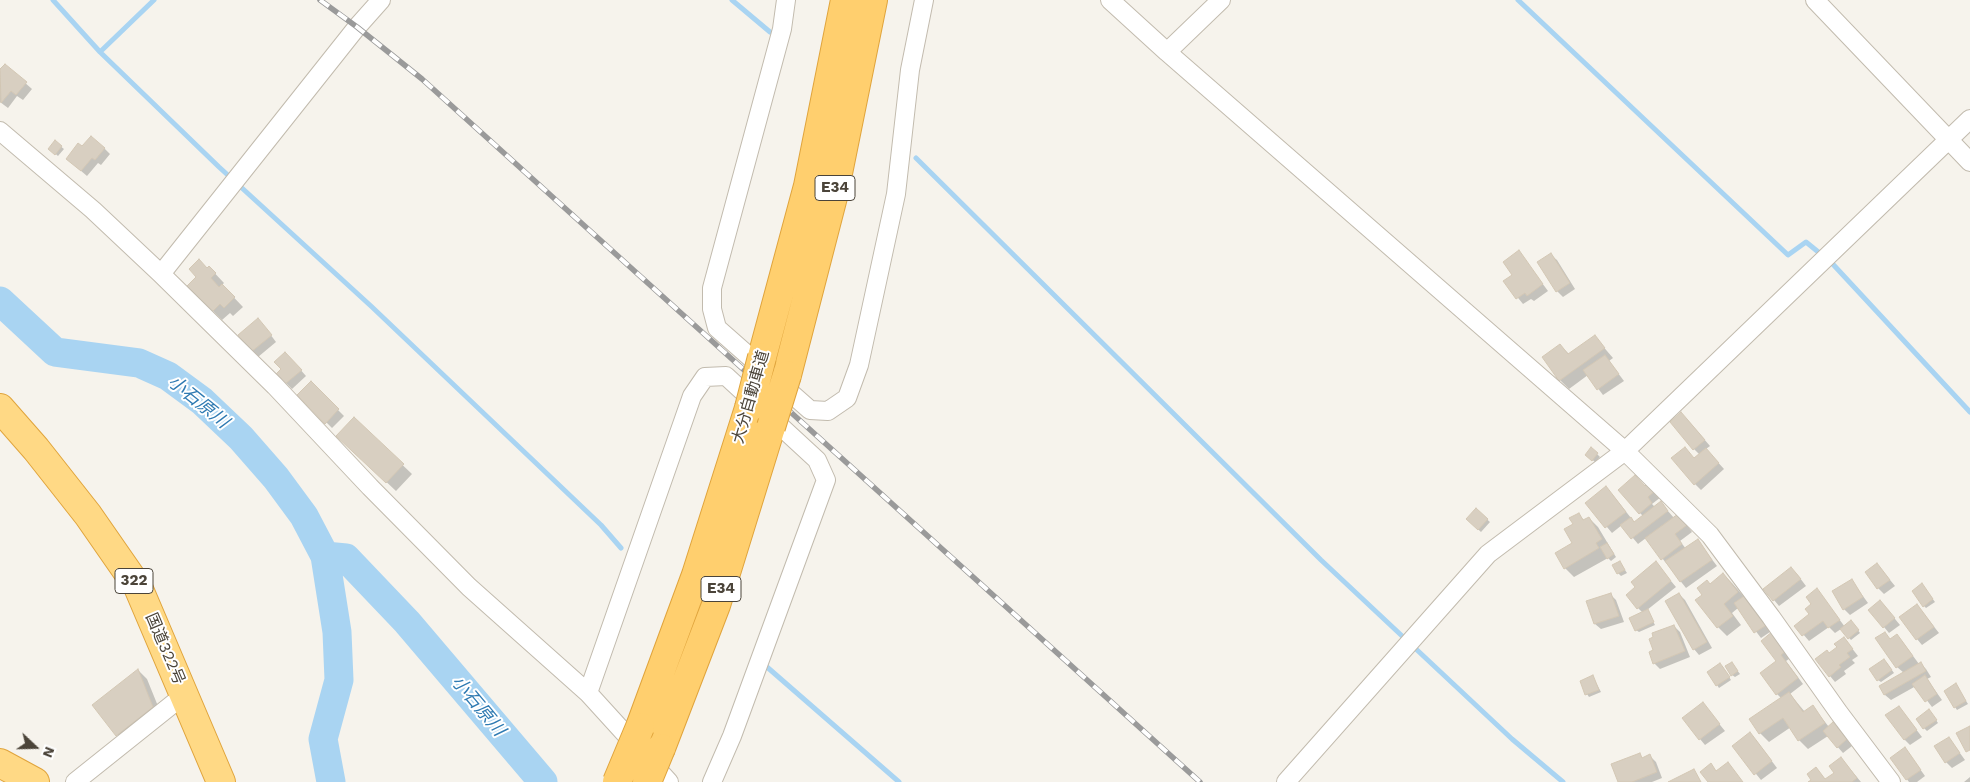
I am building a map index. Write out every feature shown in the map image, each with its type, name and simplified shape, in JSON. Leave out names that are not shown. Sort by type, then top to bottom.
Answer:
[{"type":"highway","name":"大分自動車道","points":[[617,782],[640,727],[696,575],[748,408],[808,186],[844,0]]},
{"type":"highway","name":"大分自動車道","points":[[647,782],[716,605],[772,428],[834,193],[873,0]]},
{"type":"highway","name":"国道322号","points":[[0,408],[36,449],[88,516],[138,587],[221,782]]},
{"type":"highway","points":[[0,764],[35,782]]},
{"type":"street","points":[[161,274],[357,27],[382,0]]},
{"type":"street","points":[[786,0],[782,29],[712,288],[712,309],[717,328],[810,410],[828,411],[847,398],[859,365],[896,194],[910,70],[924,0]]},
{"type":"street","points":[[1110,0],[1167,52],[1625,451],[1710,535],[1772,617],[1839,714],[1891,782]]},
{"type":"street","points":[[1167,52],[1221,0]]},
{"type":"street","points":[[1815,0],[1970,162]]},
{"type":"street","points":[[1286,782],[1488,554],[1625,451],[1970,119]]},
{"type":"street","points":[[0,131],[93,210],[161,274],[275,386],[370,487],[469,587],[588,694],[669,782]]},
{"type":"street","points":[[588,694],[692,396],[705,377],[726,376],[817,460],[826,480],[732,736],[712,782]]},
{"type":"street","points":[[75,782],[184,695]]},
{"type":"building","points":[[5,64],[27,82],[16,95],[11,91],[1,103],[0,69]]},
{"type":"building","points":[[91,136],[105,148],[95,160],[92,158],[81,171],[66,159],[78,143],[82,146]]},
{"type":"building","points":[[55,140],[62,146],[55,155],[48,149]]},
{"type":"building","points":[[1519,250],[1543,284],[1527,296],[1525,293],[1516,299],[1503,281],[1512,275],[1503,262]]},
{"type":"building","points":[[1551,253],[1570,283],[1556,292],[1537,262]]},
{"type":"building","points":[[199,259],[207,268],[209,266],[216,273],[211,278],[219,287],[222,284],[235,297],[224,308],[220,304],[212,312],[187,286],[196,277],[189,269]]},
{"type":"building","points":[[258,318],[272,335],[251,352],[238,335]]},
{"type":"building","points":[[1595,335],[1605,348],[1559,381],[1542,357],[1560,344],[1568,354]]},
{"type":"building","points":[[285,352],[302,370],[285,384],[276,374],[281,369],[274,362]]},
{"type":"building","points":[[1605,355],[1619,374],[1597,390],[1583,370]]},
{"type":"building","points":[[311,381],[339,409],[325,424],[297,395]]},
{"type":"building","points":[[1681,412],[1705,440],[1693,450],[1670,422]]},
{"type":"building","points":[[354,417],[404,464],[386,483],[336,436]]},
{"type":"building","points":[[1591,447],[1598,453],[1592,461],[1585,455]]},
{"type":"building","points":[[1685,447],[1694,458],[1706,448],[1719,463],[1694,485],[1671,458]]},
{"type":"building","points":[[1635,475],[1645,486],[1649,482],[1656,490],[1648,497],[1652,503],[1639,514],[1618,490]]},
{"type":"building","points":[[1606,486],[1626,512],[1605,528],[1585,503]]},
{"type":"building","points":[[1661,501],[1668,511],[1631,539],[1620,525],[1631,517],[1634,522]]},
{"type":"building","points":[[1476,508],[1488,519],[1478,530],[1466,519]]},
{"type":"building","points":[[1579,513],[1583,520],[1589,517],[1602,539],[1596,543],[1599,548],[1564,569],[1555,553],[1572,543],[1564,529],[1573,524],[1569,518]]},
{"type":"building","points":[[1678,514],[1687,525],[1675,534],[1682,544],[1661,560],[1645,538]]},
{"type":"building","points":[[1698,539],[1712,560],[1680,582],[1665,561]]},
{"type":"building","points":[[1607,543],[1614,554],[1607,559],[1600,547]]},
{"type":"building","points":[[1620,561],[1625,570],[1617,574],[1612,565]]},
{"type":"building","points":[[1656,561],[1671,581],[1637,609],[1626,595],[1635,587],[1631,582]]},
{"type":"building","points":[[1877,563],[1890,580],[1877,589],[1865,572]]},
{"type":"building","points":[[1791,567],[1801,579],[1773,601],[1763,589]]},
{"type":"building","points":[[1723,573],[1738,592],[1724,604],[1733,616],[1717,628],[1695,600],[1702,595],[1697,588],[1707,580],[1710,584]]},
{"type":"building","points":[[1852,579],[1863,597],[1843,610],[1832,591]]},
{"type":"building","points":[[1922,583],[1933,599],[1923,607],[1912,591]]},
{"type":"building","points":[[1817,588],[1840,620],[1828,628],[1823,621],[1802,636],[1794,626],[1809,614],[1805,609],[1811,604],[1806,597]]},
{"type":"building","points":[[1611,593],[1619,616],[1594,624],[1586,601]]},
{"type":"building","points":[[1679,593],[1707,642],[1693,650],[1665,601]]},
{"type":"building","points":[[1747,594],[1768,624],[1754,633],[1734,603]]},
{"type":"building","points":[[1880,600],[1895,618],[1883,628],[1868,610]]},
{"type":"building","points":[[1917,604],[1934,627],[1916,640],[1899,617]]},
{"type":"building","points":[[1648,609],[1654,622],[1635,631],[1629,618]]},
{"type":"building","points":[[1851,620],[1859,630],[1848,639],[1840,629]]},
{"type":"building","points":[[1674,625],[1685,651],[1653,664],[1649,652],[1653,650],[1649,639],[1653,637],[1652,633]]},
{"type":"building","points":[[1773,631],[1787,650],[1781,655],[1798,678],[1776,695],[1760,673],[1776,661],[1761,641]]},
{"type":"building","points":[[1885,632],[1890,639],[1897,634],[1913,656],[1896,668],[1875,638]]},
{"type":"building","points":[[1844,637],[1853,649],[1847,653],[1850,657],[1839,665],[1841,667],[1829,677],[1815,659],[1827,650],[1829,653],[1837,647],[1834,644]]},
{"type":"building","points":[[1884,659],[1892,670],[1877,681],[1869,669]]},
{"type":"building","points":[[1732,662],[1738,671],[1731,676],[1725,666]]},
{"type":"building","points":[[1921,662],[1926,671],[1884,695],[1879,686]]},
{"type":"building","points":[[1720,663],[1730,677],[1716,686],[1707,672]]},
{"type":"building","points":[[138,669],[153,707],[116,736],[92,705]]},
{"type":"building","points":[[1593,675],[1599,690],[1585,695],[1580,681]]},
{"type":"building","points":[[1925,675],[1937,694],[1925,702],[1912,684]]},
{"type":"building","points":[[1956,683],[1966,701],[1954,708],[1944,691]]},
{"type":"building","points":[[1789,692],[1803,712],[1813,705],[1825,723],[1798,741],[1783,718],[1759,734],[1749,719]]},
{"type":"building","points":[[1703,702],[1720,724],[1699,740],[1682,718]]},
{"type":"building","points":[[1899,706],[1917,730],[1904,740],[1885,715]]},
{"type":"building","points":[[1929,709],[1937,720],[1923,729],[1916,719]]},
{"type":"building","points":[[1833,722],[1847,739],[1837,748],[1823,731]]},
{"type":"building","points":[[1970,726],[1970,750],[1966,752],[1956,733]]},
{"type":"building","points":[[1750,732],[1772,761],[1754,775],[1732,746]]},
{"type":"building","points":[[1949,737],[1960,753],[1945,763],[1934,746]]},
{"type":"building","points":[[1905,747],[1921,770],[1906,780],[1890,758]]},
{"type":"building","points":[[1640,753],[1642,758],[1650,754],[1657,772],[1632,782],[1618,782],[1611,764]]},
{"type":"building","points":[[1841,757],[1857,778],[1852,782],[1808,782],[1811,780],[1807,774],[1816,767],[1825,779],[1834,773],[1829,766]]},
{"type":"building","points":[[1728,762],[1743,782],[1708,782],[1700,772],[1711,763],[1716,771]]},
{"type":"building","points":[[1694,769],[1701,782],[1668,782]]},
{"type":"waterway","points":[[53,0],[100,52],[219,167],[372,307],[601,525],[621,548]]},
{"type":"waterway","points":[[100,52],[154,0]]},
{"type":"waterway","points":[[732,0],[770,32]]},
{"type":"waterway","points":[[1518,0],[1788,255],[1806,242],[1822,255]]},
{"type":"waterway","points":[[916,158],[1321,560],[1512,739],[1563,782]]},
{"type":"waterway","points":[[1829,260],[1970,412]]},
{"type":"waterway","name":"小石原川","points":[[0,301],[55,352],[139,363],[168,376],[202,401],[241,438],[276,478],[304,516],[325,556],[337,632],[339,680],[323,739],[331,782]]},
{"type":"waterway","name":"小石原川","points":[[325,556],[346,558],[407,622],[543,782]]},
{"type":"waterway","points":[[767,667],[899,782]]},
{"type":"railway","points":[[320,0],[422,79],[1200,782]]}]
